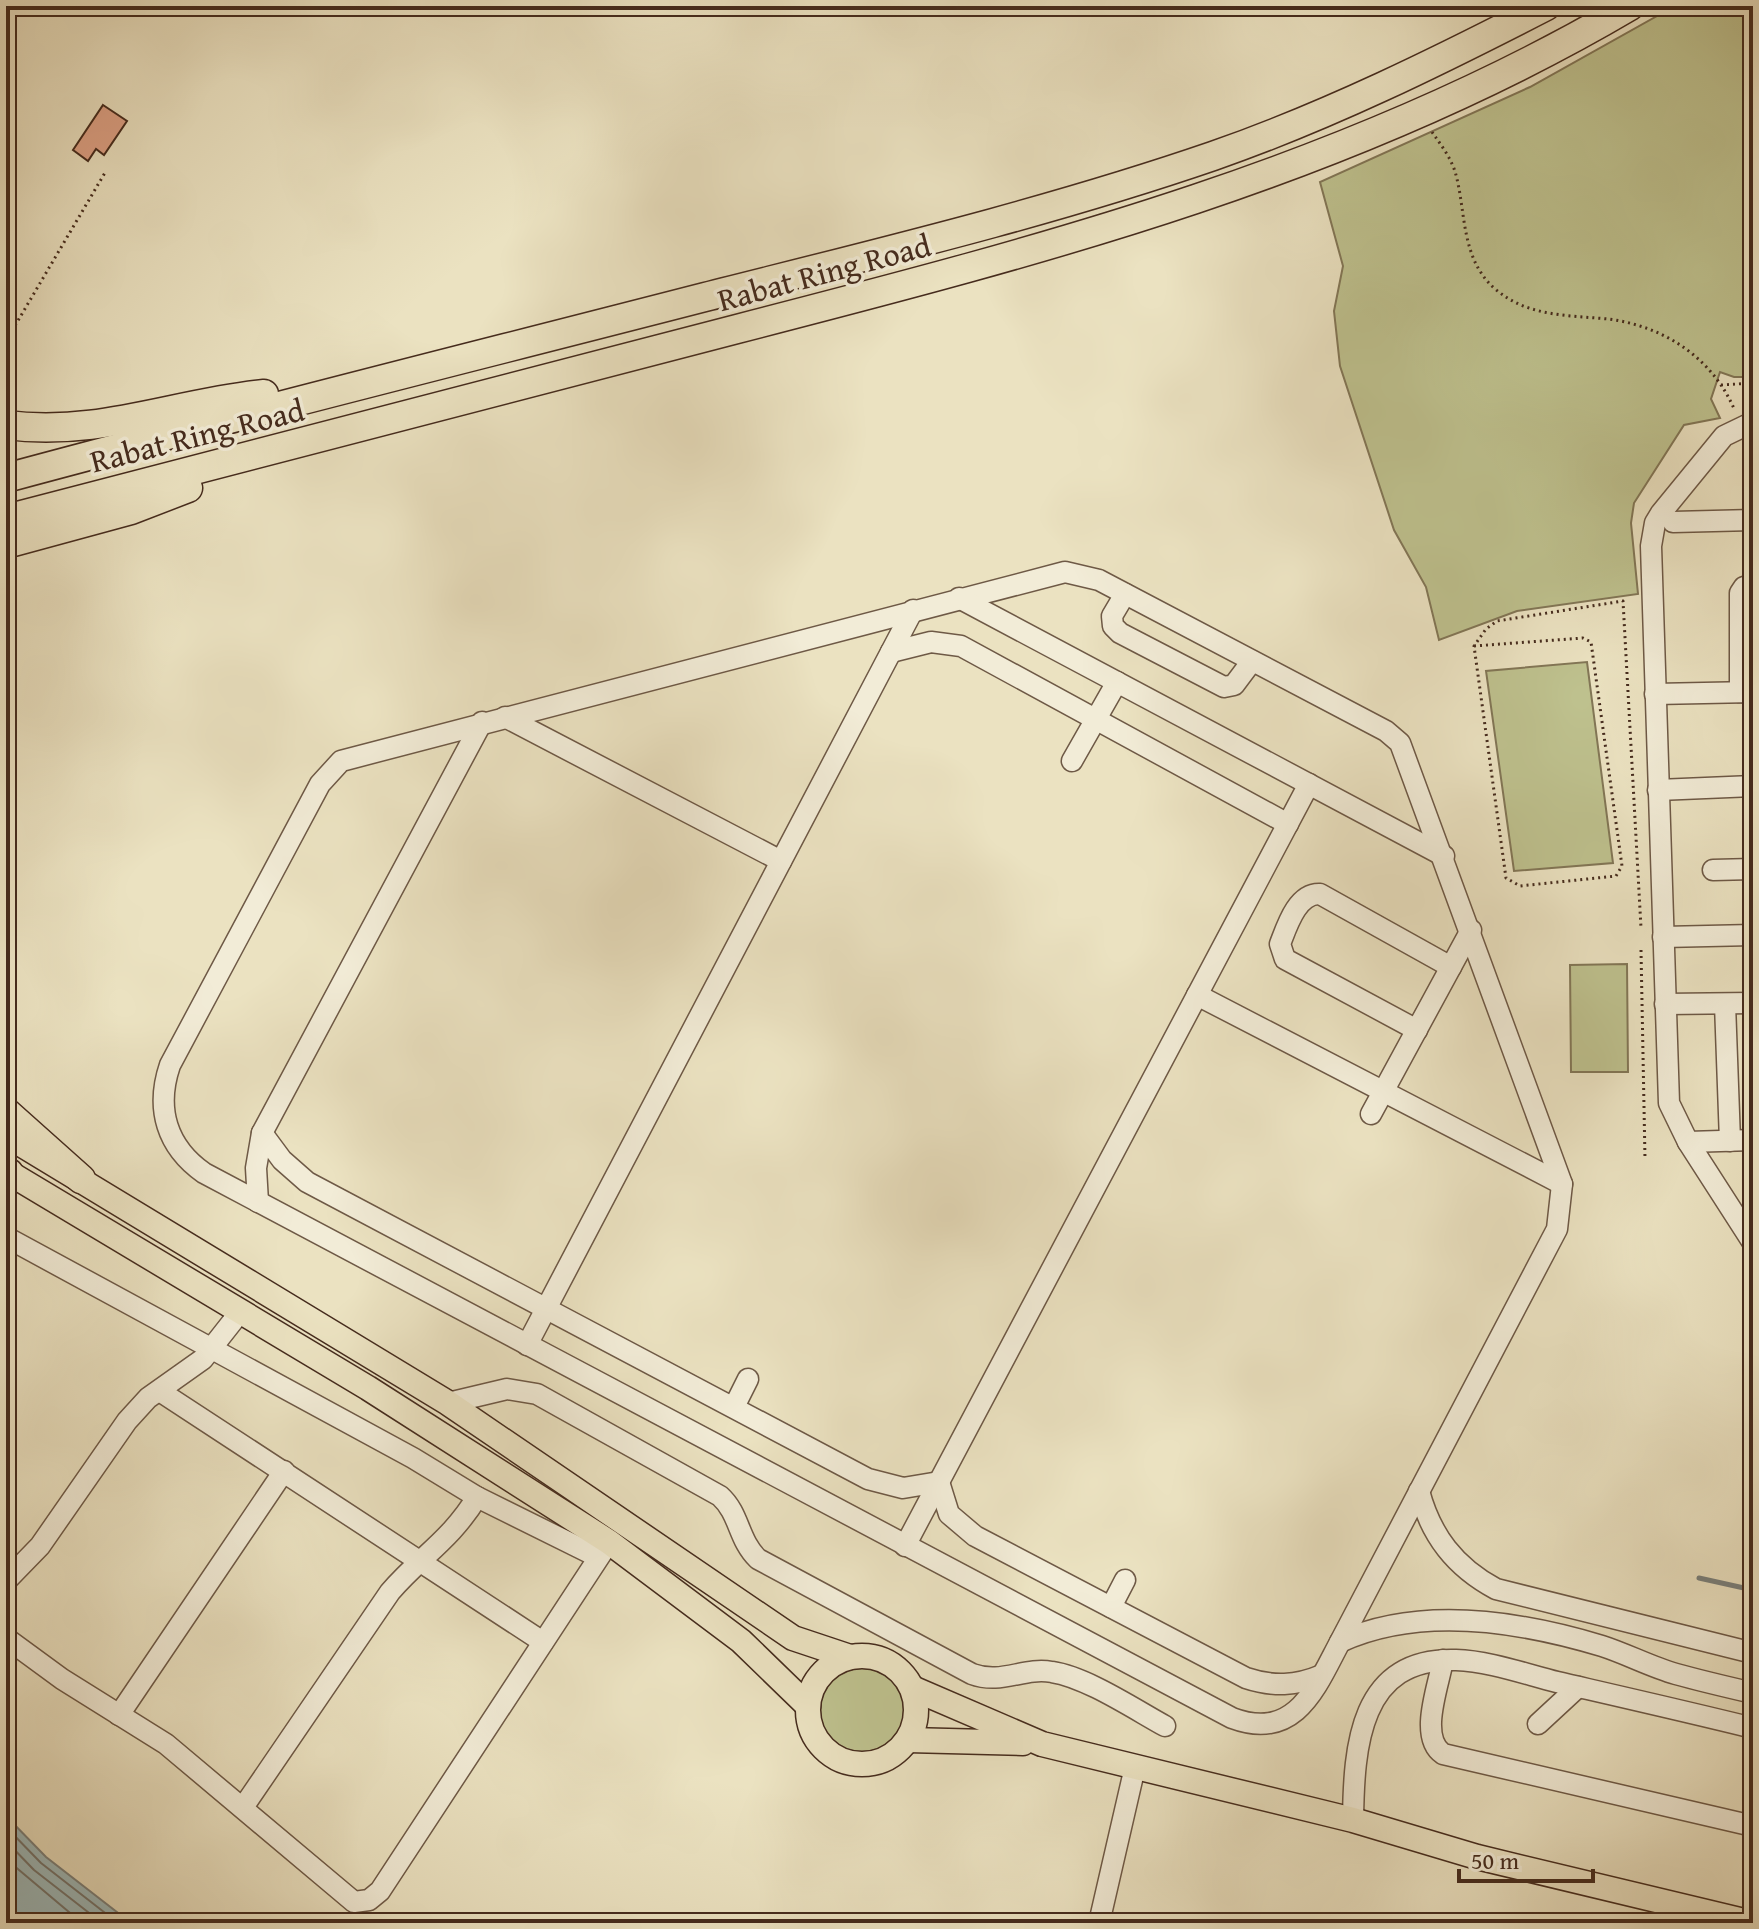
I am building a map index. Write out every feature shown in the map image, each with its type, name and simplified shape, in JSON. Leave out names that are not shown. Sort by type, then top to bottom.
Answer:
[{"type":"highway","name":"Rabat Ring Road","points":[[6,478],[305,398],[912,245],[1101,191],[1216,155],[1321,112],[1464,48],[1546,6]]},
{"type":"highway","name":"Rabat Ring Road","points":[[6,519],[1062,243],[1264,176],[1377,133],[1508,72],[1630,6]]},
{"type":"highway","points":[[6,425],[48,430],[101,426],[231,397],[276,393],[305,398]]},
{"type":"highway","points":[[6,544],[131,510],[198,484],[247,457]]},
{"type":"highway","points":[[6,1112],[81,1179]]},
{"type":"main road","points":[[6,1135],[448,1403],[793,1638],[850,1657],[883,1660],[897,1669],[912,1688],[1042,1744],[1353,1820],[1477,1857],[1752,1923]]},
{"type":"main road","points":[[7,1172],[368,1388],[741,1641],[808,1706]]},
{"type":"main road","points":[[850,1657],[837,1662],[816,1680],[808,1706],[809,1724],[817,1740],[829,1753],[845,1761],[862,1764],[880,1761],[908,1740],[916,1714],[912,1688]]},
{"type":"main road","points":[[908,1740],[1042,1744]]},
{"type":"street","points":[[1747,424],[1724,436],[1655,523],[1651,546],[1669,1103],[1688,1142],[1753,1243]]},
{"type":"street","points":[[1673,522],[1753,520]]},
{"type":"street","points":[[1065,572],[1088,576],[1125,594],[1394,736],[1406,751],[1562,1184],[1557,1229],[1322,1675],[1304,1704],[1286,1718],[1265,1724],[1243,1722],[258,1202],[191,1164],[172,1140],[163,1111],[162,1095],[170,1065],[320,784],[333,767],[350,757],[1065,572]]},
{"type":"street","points":[[1655,694],[1746,692],[1740,593],[1753,585]]},
{"type":"street","points":[[1125,594],[1112,616],[1113,626],[1120,633],[1224,687],[1234,685],[1252,661]]},
{"type":"street","points":[[959,598],[1444,856]]},
{"type":"street","points":[[527,1345],[913,610]]},
{"type":"street","points":[[891,652],[931,642],[961,646],[1288,824]]},
{"type":"street","points":[[1072,761],[1117,682]]},
{"type":"street","points":[[505,717],[781,861]]},
{"type":"street","points":[[258,1202],[256,1168],[262,1133],[482,722]]},
{"type":"street","points":[[905,1546],[1309,784]]},
{"type":"street","points":[[1658,790],[1753,786]]},
{"type":"street","points":[[1713,870],[1753,869]]},
{"type":"street","points":[[1417,1030],[1285,959],[1280,944],[1300,902],[1309,895],[1320,894],[1451,967]]},
{"type":"street","points":[[1371,1114],[1471,930]]},
{"type":"street","points":[[1663,937],[1753,935]]},
{"type":"street","points":[[1197,995],[1562,1184]]},
{"type":"street","points":[[1665,1004],[1753,1003]]},
{"type":"street","points":[[1725,1004],[1730,1141]]},
{"type":"street","points":[[262,1133],[282,1160],[307,1182],[868,1479],[903,1488],[939,1482]]},
{"type":"street","points":[[1688,1142],[1753,1140]]},
{"type":"street","points":[[1731,1211],[1753,1210]]},
{"type":"street","points":[[6,1237],[212,1347],[413,1458],[477,1497],[603,1549],[380,1891],[369,1900],[354,1902],[244,1806],[166,1744],[6,1638]]},
{"type":"street","points":[[6,1581],[48,1535],[127,1421],[148,1398],[161,1392],[212,1347],[240,1312]]},
{"type":"street","points":[[734,1407],[748,1379]]},
{"type":"street","points":[[448,1403],[507,1389],[537,1394],[720,1496],[731,1508],[744,1543],[758,1559],[972,1674],[1002,1680],[1033,1671],[1056,1672],[1165,1726]]},
{"type":"street","points":[[161,1392],[543,1642]]},
{"type":"street","points":[[119,1715],[284,1471]]},
{"type":"street","points":[[939,1482],[942,1499],[961,1527],[1261,1683],[1292,1684],[1322,1675]]},
{"type":"street","points":[[1419,1491],[1429,1523],[1446,1551],[1479,1580],[1496,1589],[1753,1653]]},
{"type":"street","points":[[244,1806],[390,1592],[459,1527],[477,1497]]},
{"type":"street","points":[[1111,1607],[1125,1580]]},
{"type":"street","points":[[1340,1642],[1362,1632],[1408,1620],[1433,1619],[1513,1627],[1603,1646],[1674,1674],[1753,1693]]},
{"type":"street","points":[[1443,1660],[1431,1733],[1434,1745],[1443,1754],[1753,1826]]},
{"type":"street","points":[[1353,1820],[1353,1763],[1366,1713],[1374,1698],[1398,1676],[1443,1660],[1475,1662],[1753,1728]]},
{"type":"street","points":[[1538,1724],[1578,1687]]},
{"type":"street","points":[[1099,1923],[1135,1767]]},
{"type":"path","points":[[1419,113],[1443,146],[1456,173],[1467,240],[1490,285],[1529,309],[1626,322],[1661,334],[1690,351],[1721,385],[1747,424]]},
{"type":"path","points":[[6,341],[106,171]]},
{"type":"path","points":[[1721,385],[1753,383]]},
{"type":"path","points":[[1474,646],[1583,638],[1591,642],[1622,866],[1616,876],[1520,886],[1506,878],[1474,646],[1486,629],[1497,621],[1623,601],[1641,928]]},
{"type":"path","points":[[1641,950],[1645,1159]]},
{"type":"green space","points":[[1675,6],[1753,6],[1753,377],[1734,377],[1720,372],[1711,399],[1720,418],[1684,425],[1634,503],[1631,523],[1638,594],[1517,611],[1439,640],[1426,587],[1394,530],[1340,366],[1334,311],[1343,266],[1320,182],[1530,87]]},
{"type":"green space","points":[[1587,662],[1613,863],[1514,871],[1486,671]]},
{"type":"green space","points":[[1627,964],[1628,1072],[1571,1072],[1570,965]]},
{"type":"green space","points":[[854,1668],[870,1668],[886,1675],[897,1686],[904,1710],[901,1726],[892,1740],[870,1752],[854,1752],[838,1745],[827,1734],[820,1718],[820,1702],[827,1686],[838,1675]]},
{"type":"water","points":[[6,1816],[46,1857],[131,1923],[6,1923]]},
{"type":"building","points":[[103,105],[127,121],[104,155],[96,149],[88,161],[73,150]]},
{"type":"waterway","points":[[1699,1578],[1753,1590]]}]
